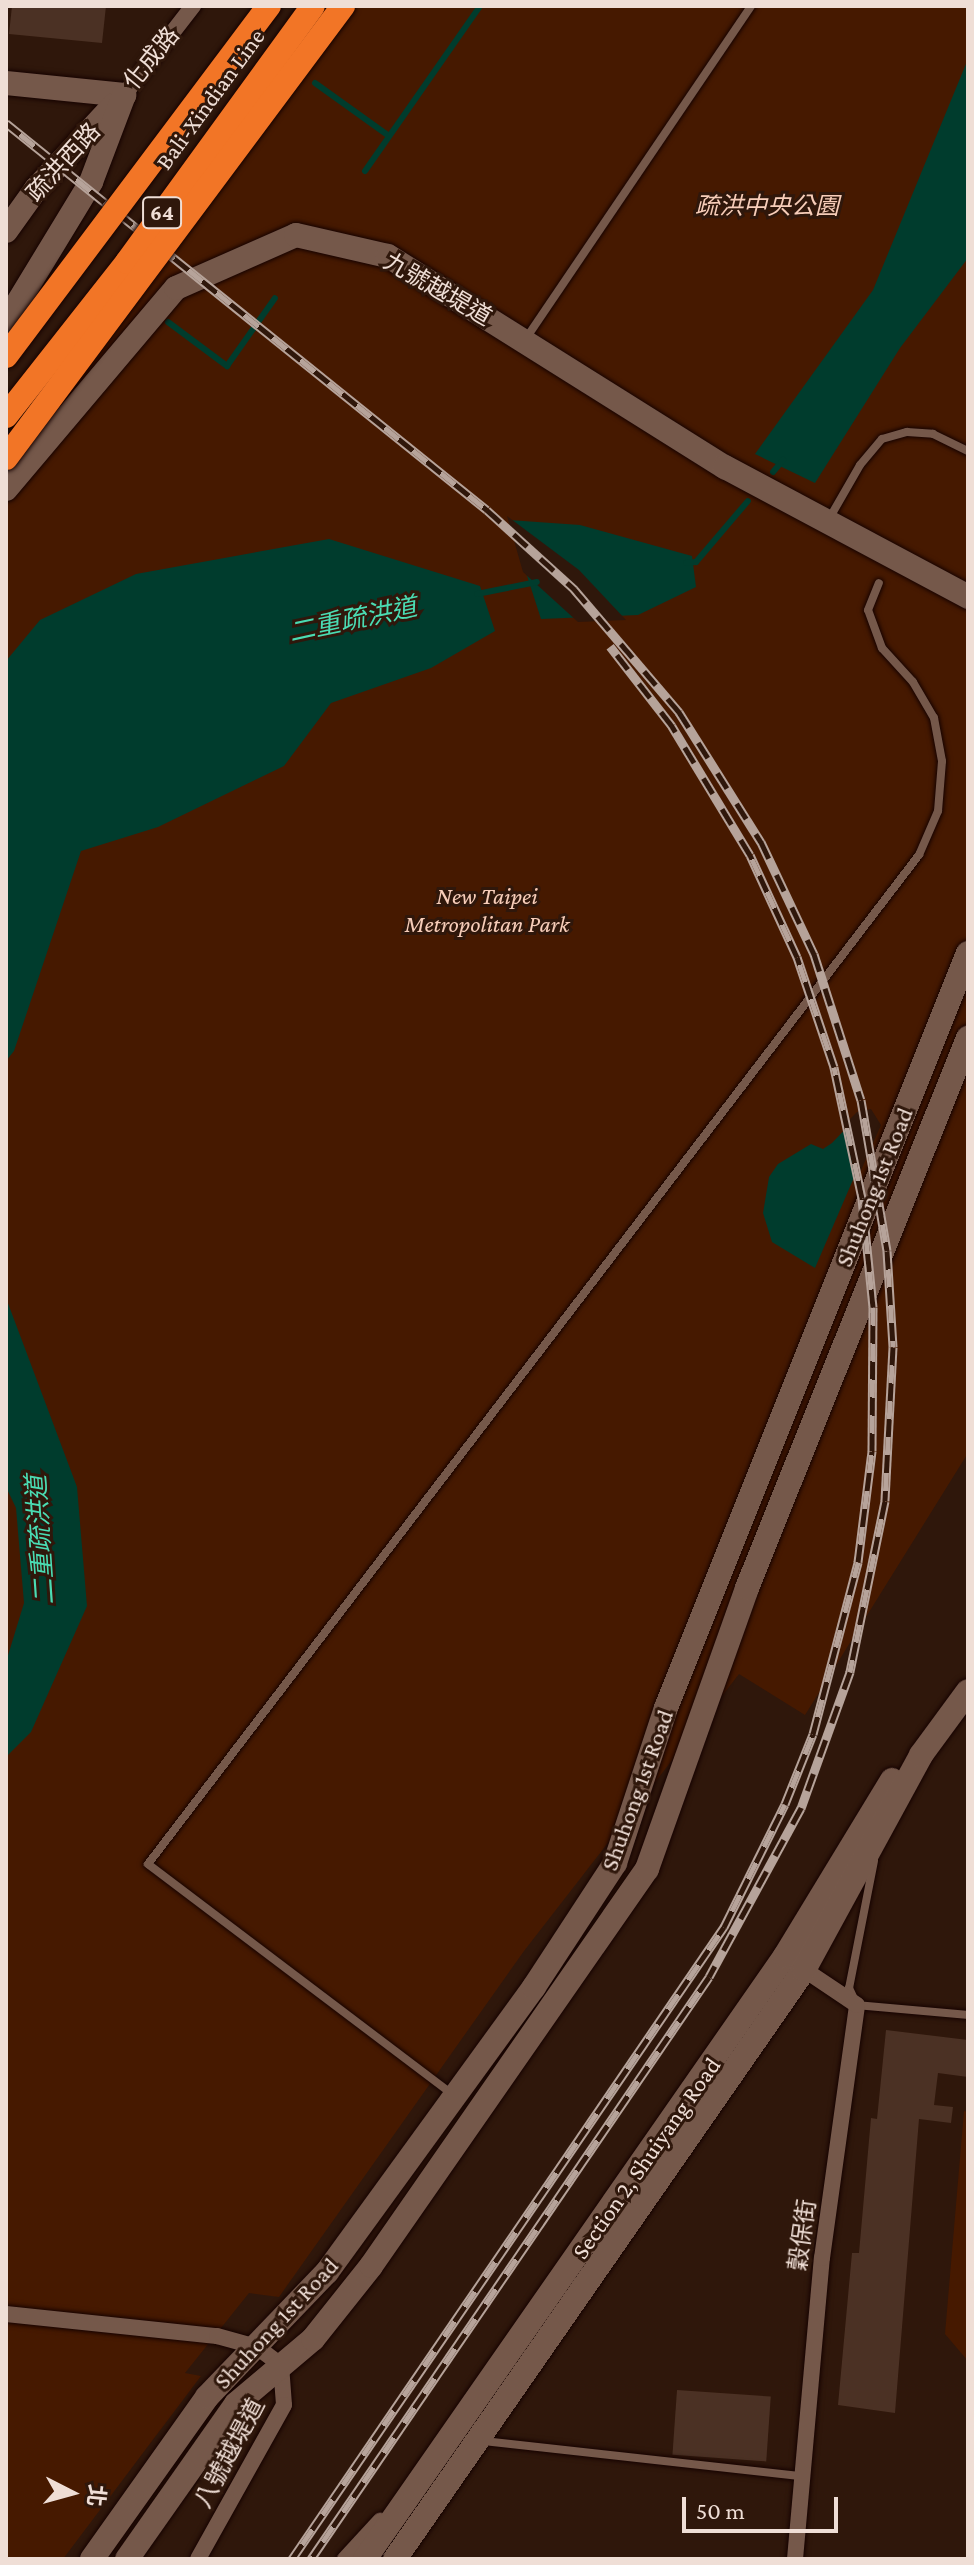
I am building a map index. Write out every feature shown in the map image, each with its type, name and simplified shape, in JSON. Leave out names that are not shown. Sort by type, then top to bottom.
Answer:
[{"type":"highway","name":"Bali-Xindian Line","points":[[6,356],[269,6]]},
{"type":"highway","name":"Bali-Xindian Line","points":[[6,416],[127,262],[313,6]]},
{"type":"highway","points":[[6,458],[343,6]]},
{"type":"street","name":"化成路","points":[[6,83],[124,95],[193,6]]},
{"type":"street","name":"疏洪西路","points":[[6,231],[36,189],[124,95]]},
{"type":"street","points":[[6,322],[91,182],[124,95]]},
{"type":"street","name":"九號越堤道","points":[[6,489],[176,288],[296,235],[388,256],[725,467],[826,524],[968,597]]},
{"type":"street","name":"Shuhong 1st Road","points":[[92,2559],[207,2397],[327,2272],[455,2097],[615,1863],[666,1708],[968,953]]},
{"type":"street","name":"Shuhong 1st Road","points":[[127,2559],[236,2404],[313,2339],[371,2266],[647,1869],[742,1602],[968,1038]]},
{"type":"street","name":"Section 2, Shuiyang Road","points":[[395,2559],[467,2438],[877,1841],[921,1755],[968,1691]]},
{"type":"street","name":"Section 2, Shuiyang Road","points":[[794,1963],[897,1773],[921,1755]]},
{"type":"street","points":[[794,1963],[857,2005]]},
{"type":"street","name":"穀保街","points":[[795,2559],[800,2476],[822,2258],[857,2005]]},
{"type":"street","points":[[6,2314],[217,2336],[257,2347],[281,2365]]},
{"type":"street","name":"八號越堤道","points":[[198,2559],[284,2405],[281,2365]]},
{"type":"street","name":"Section 2, Shuiyang Road","points":[[365,2559],[433,2465],[467,2438]]},
{"type":"street","points":[[345,2559],[433,2465]]},
{"type":"lane","points":[[524,340],[751,6]]},
{"type":"lane","points":[[826,524],[860,465],[882,439],[907,432],[933,434],[968,451]]},
{"type":"lane","points":[[455,2097],[148,1864],[919,855],[938,811],[942,761],[934,718],[913,682],[882,648],[868,610],[879,583]]},
{"type":"lane","points":[[877,1841],[849,1988],[857,2005],[968,2015]]},
{"type":"lane","points":[[467,2438],[800,2476]]},
{"type":"green space","name":"New Taipei Metropolitan Park","points":[[328,6],[968,6],[968,1453],[805,1715],[739,1674],[524,1951],[279,2297],[249,2293],[185,2373],[201,2376],[63,2559],[6,2559],[6,451]]},
{"type":"green space","points":[[964,2111],[968,2112],[968,2361],[945,2334]]},
{"type":"water","points":[[968,59],[968,258],[900,348],[815,483],[755,454],[873,290]]},
{"type":"water","points":[[509,520],[580,525],[692,556],[696,587],[638,615],[541,619]]},
{"type":"water","points":[[329,539],[480,586],[495,631],[431,668],[331,703],[284,766],[158,827],[81,851],[14,1051],[6,1061],[6,661],[40,620],[136,574]]},
{"type":"water","points":[[859,1115],[877,1124],[815,1268],[772,1242],[763,1213],[769,1177],[778,1164],[811,1144],[823,1149],[832,1143]]},
{"type":"water","points":[[6,1298],[77,1487],[87,1606],[31,1732],[6,1757],[6,1662],[24,1603],[16,1508],[6,1487]]},
{"type":"pier","points":[[507,516],[579,570],[626,620],[578,622],[523,572]]},
{"type":"pier","points":[[871,1109],[881,1125],[856,1182],[845,1124],[857,1112]]},
{"type":"building","points":[[12,6],[106,6],[102,43],[9,34]]},
{"type":"building","points":[[886,2030],[968,2040],[968,2077],[938,2073],[934,2105],[953,2107],[951,2123],[919,2119],[895,2413],[838,2405],[852,2253],[859,2253],[871,2118],[877,2119]]},
{"type":"building","points":[[677,2390],[771,2397],[766,2461],[672,2455]]},
{"type":"waterway","points":[[365,171],[480,6]]},
{"type":"waterway","points":[[315,83],[389,136]]},
{"type":"waterway","points":[[168,322],[227,366],[275,298]]},
{"type":"waterway","name":"二重疏洪道","points":[[773,472],[783,460]]},
{"type":"waterway","name":"二重疏洪道","points":[[686,563],[696,562],[748,501]]},
{"type":"waterway","name":"二重疏洪道","points":[[477,594],[537,582]]},
{"type":"railway","points":[[6,123],[487,510],[574,589],[679,712],[761,842],[814,954],[861,1100],[887,1251],[893,1347],[885,1501],[850,1672],[801,1808],[709,1977],[311,2559]]},
{"type":"railway","points":[[292,2559],[724,1927],[785,1804],[813,1734],[858,1562],[872,1451],[873,1307],[862,1198],[834,1067],[797,957],[750,855],[672,726],[610,646]]},
{"type":"park label","name":"疏洪中央公園","points":[[767,206]]}]
